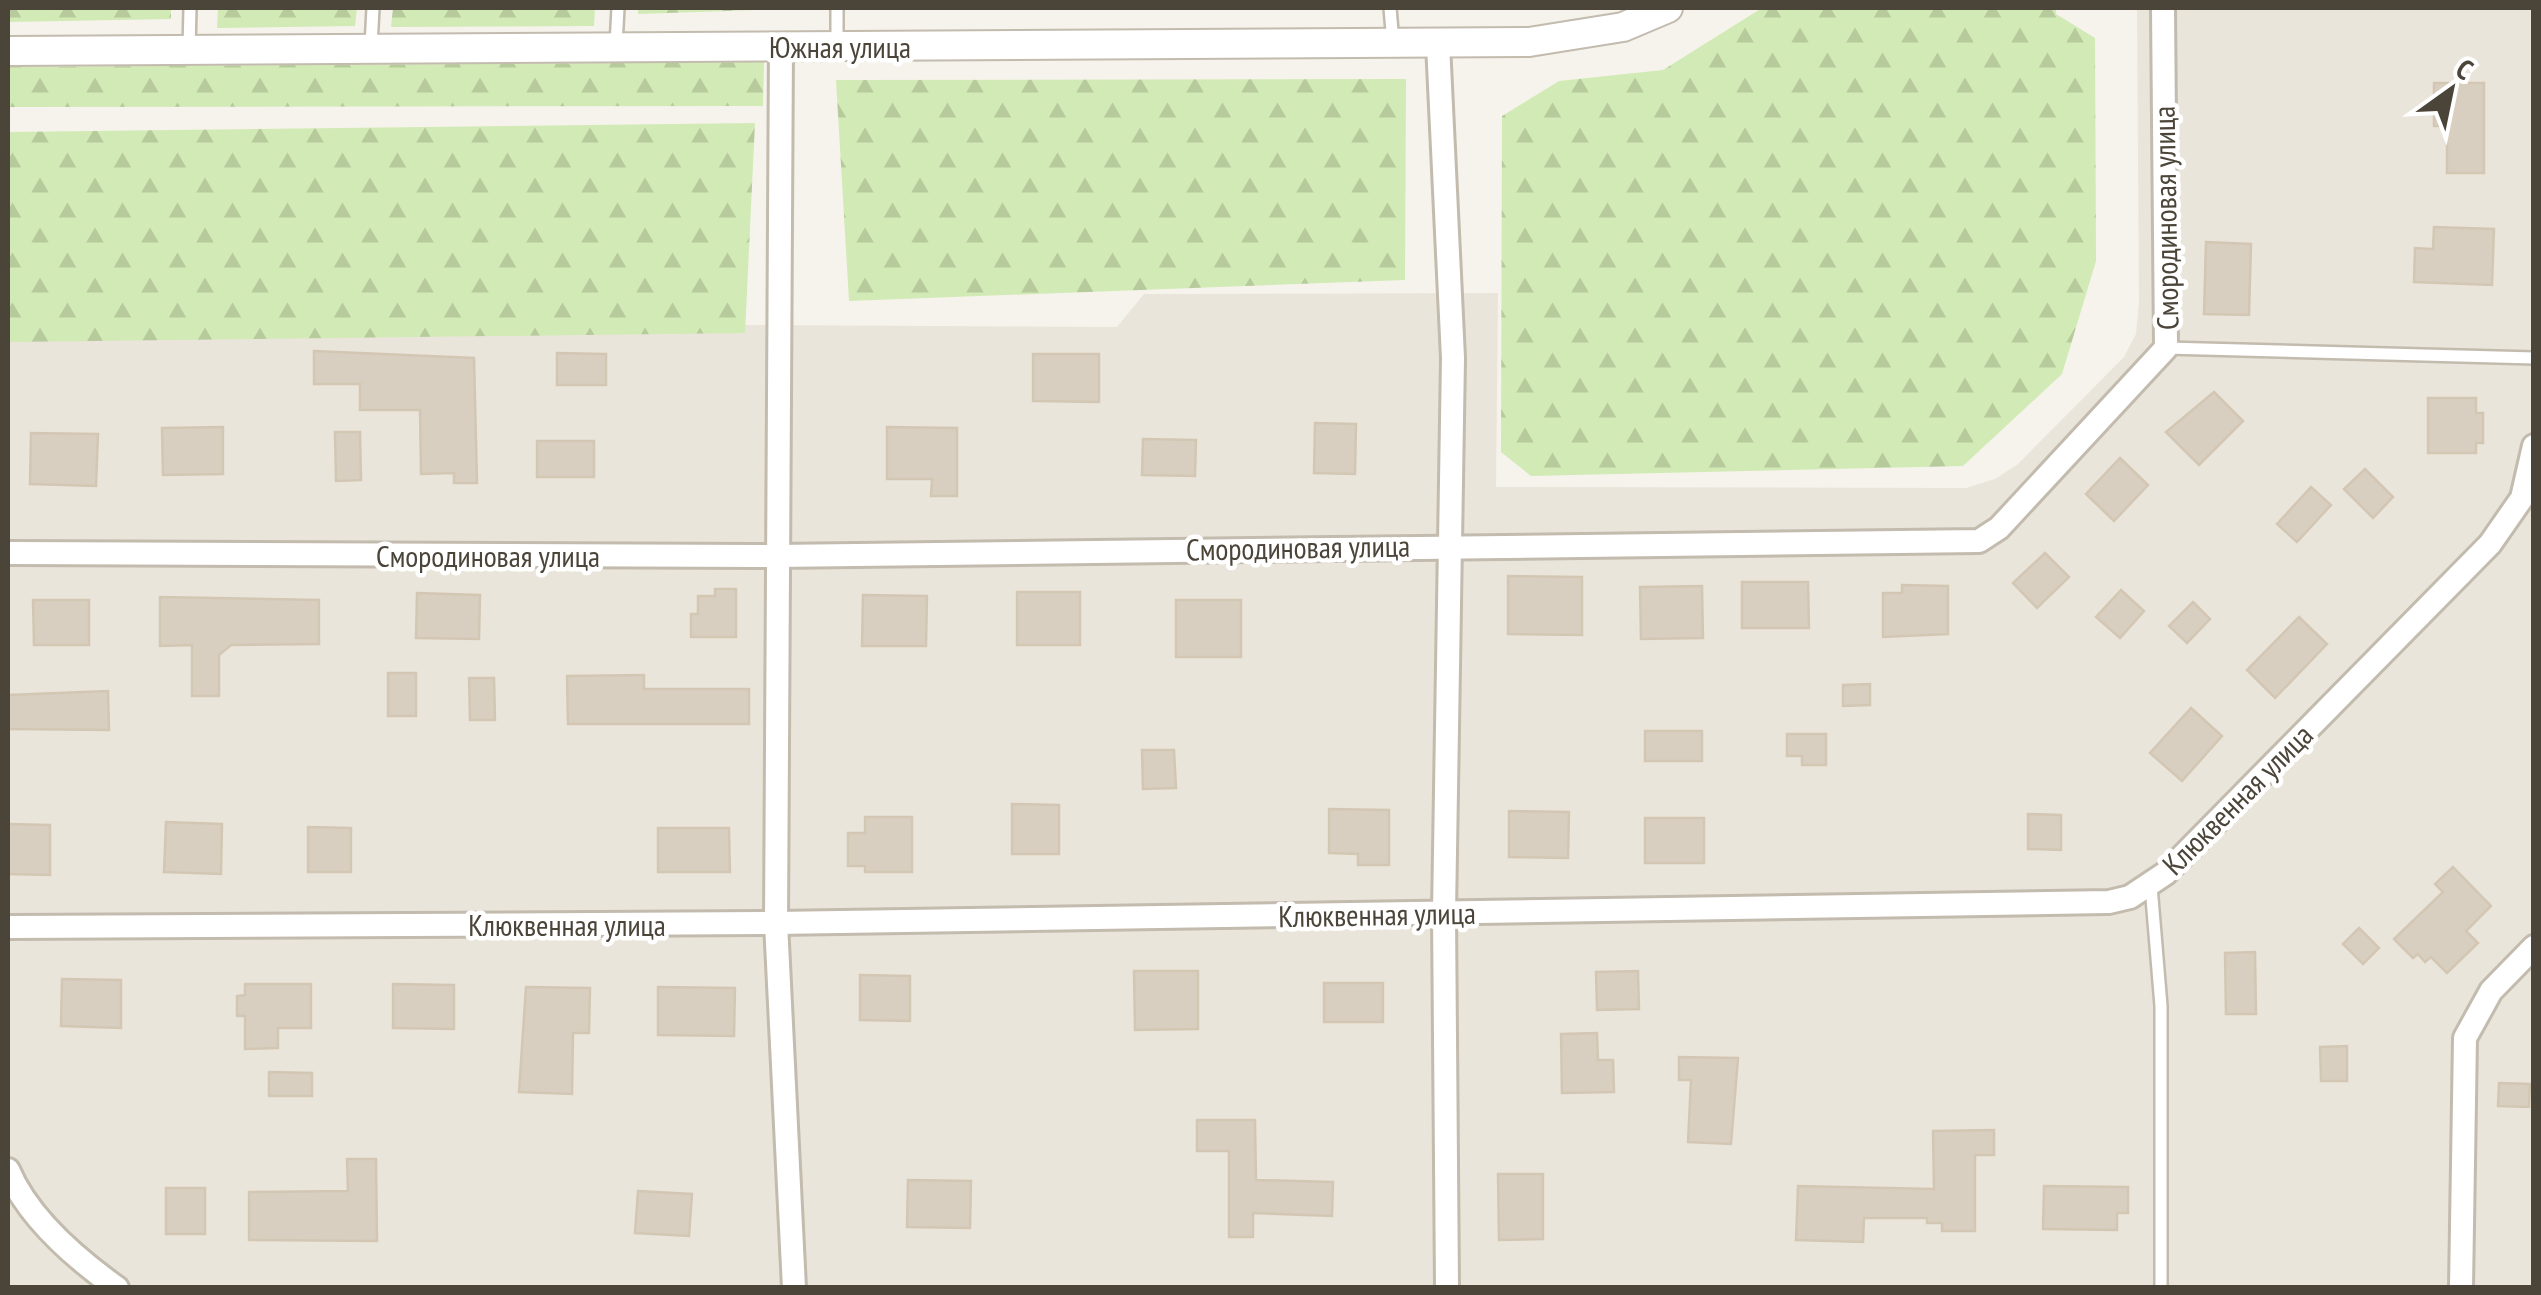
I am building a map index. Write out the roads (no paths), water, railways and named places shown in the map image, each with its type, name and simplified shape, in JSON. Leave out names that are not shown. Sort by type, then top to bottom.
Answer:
[{"type":"street","name":"Южная улица","points":[[8,51],[371,46],[1438,44],[1580,36],[1623,28],[1668,8]]},
{"type":"street","name":"Смородиновая улица","points":[[8,553],[775,556],[1447,544],[1978,541],[1998,528],[2166,348],[2163,8]]},
{"type":"street","points":[[1438,44],[1453,358],[1444,913],[1447,1288]]},
{"type":"street","points":[[780,46],[776,923],[794,1288]]},
{"type":"street","name":"Клюквенная улица","points":[[8,928],[776,923],[2109,902],[2151,886],[2490,544],[2528,500],[2534,446]]},
{"type":"street","points":[[2462,1288],[2465,1038],[2491,991],[2534,947]]},
{"type":"street","points":[[8,1170],[16,1190],[46,1227],[117,1288]]},
{"type":"lane","points":[[188,48],[190,8]]},
{"type":"lane","points":[[371,46],[374,8]]},
{"type":"lane","points":[[616,46],[618,8]]},
{"type":"lane","points":[[837,8],[837,46]]},
{"type":"lane","points":[[1390,8],[1393,44]]},
{"type":"lane","points":[[2166,348],[2534,358]]},
{"type":"lane","points":[[2151,886],[2161,1006],[2161,1288]]}]
